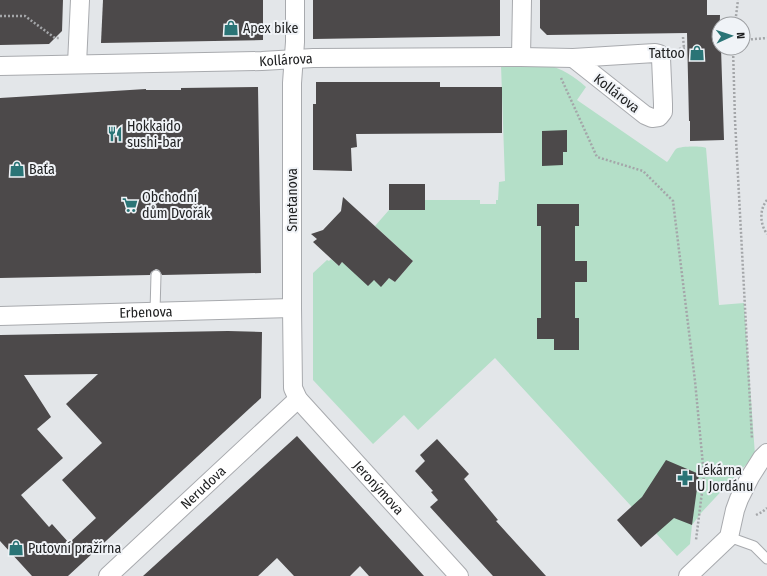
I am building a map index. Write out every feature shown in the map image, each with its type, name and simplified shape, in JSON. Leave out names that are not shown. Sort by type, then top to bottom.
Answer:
[{"type":"street","points":[[77,64],[80,0]]},
{"type":"street","name":"Smetanova","points":[[295,0],[292,83],[292,374],[293,388],[298,399]]},
{"type":"street","points":[[521,56],[522,0]]},
{"type":"street","name":"Kollárova","points":[[0,66],[293,59],[521,56],[573,58],[659,54],[661,58],[663,112],[659,117],[652,118],[645,115],[573,58]]},
{"type":"street","name":"Erbenova","points":[[0,316],[292,308]]},
{"type":"street","name":"Nerudova","points":[[108,576],[298,399]]},
{"type":"street","name":"Jeronýmova","points":[[298,399],[459,576]]},
{"type":"street","points":[[690,574],[729,537],[735,510],[750,477],[767,453]]},
{"type":"lane","points":[[155,311],[156,275]]},
{"type":"lane","points":[[729,537],[754,546],[767,559]]},
{"type":"path","points":[[736,16],[738,0]]},
{"type":"path","points":[[0,16],[25,16],[55,38]]},
{"type":"path","points":[[683,37],[684,48]]},
{"type":"path","points":[[751,39],[767,38]]},
{"type":"path","points":[[734,56],[735,120],[752,440]]},
{"type":"path","points":[[552,58],[597,157],[644,171],[673,201],[695,381],[704,476],[690,574]]},
{"type":"path","points":[[767,200],[763,208],[761,220],[762,227],[767,234]]},
{"type":"green space","points":[[546,64],[568,73],[586,87],[577,100],[667,162],[676,149],[682,147],[706,148],[719,305],[744,303],[755,455],[701,513],[692,525],[690,544],[677,556],[495,358],[418,430],[404,415],[373,444],[313,380],[313,273],[327,260],[329,261],[331,259],[339,266],[342,262],[374,280],[381,286],[389,278],[395,282],[413,261],[375,226],[389,210],[425,200],[480,200],[480,204],[496,204],[496,200],[498,200],[499,182],[505,181],[501,65]]},
{"type":"building","points":[[0,0],[63,0],[62,31],[49,44],[0,45]]},
{"type":"building","points":[[103,0],[263,0],[263,40],[101,43]]},
{"type":"building","points":[[313,0],[500,0],[500,36],[313,39]]},
{"type":"building","points":[[540,0],[707,0],[707,15],[720,15],[711,16],[711,56],[721,56],[724,140],[690,141],[687,33],[547,35],[540,28]]},
{"type":"building","points":[[316,82],[440,82],[440,87],[502,87],[502,133],[356,134],[357,147],[351,148],[352,171],[313,170],[313,104],[316,104]]},
{"type":"building","name":"Obchodní dům Dvořák","points":[[258,87],[261,273],[162,275],[159,270],[156,269],[151,272],[150,275],[0,278],[0,98],[146,89],[181,90],[181,88]]},
{"type":"building","points":[[567,130],[567,152],[563,152],[563,165],[542,166],[542,131]]},
{"type":"building","points":[[389,184],[425,184],[425,210],[389,210]]},
{"type":"building","points":[[343,197],[413,261],[395,282],[389,278],[381,287],[374,280],[368,286],[342,262],[339,266],[313,242],[317,239],[311,234],[323,230],[341,211]]},
{"type":"building","points":[[537,204],[579,204],[579,226],[575,226],[575,261],[587,261],[587,282],[575,282],[575,318],[579,318],[579,350],[554,350],[554,339],[537,339],[537,318],[541,318],[541,226],[537,226]]},
{"type":"building","points":[[228,331],[262,332],[261,398],[68,576],[32,576],[0,541],[0,335]],"holes":[[[98,374],[66,404],[102,443],[62,480],[96,518],[69,543],[52,524],[49,527],[21,495],[63,458],[37,429],[51,417],[24,375]]]},
{"type":"building","points":[[297,436],[424,576],[369,576],[360,566],[350,576],[294,576],[277,558],[258,576],[143,576]]},
{"type":"building","points":[[437,439],[469,474],[464,479],[498,520],[496,521],[546,576],[493,576],[430,507],[438,500],[431,492],[433,491],[415,471],[425,461],[420,455]]},
{"type":"building","points":[[666,460],[699,474],[692,525],[674,518],[641,547],[617,520],[642,497]]},
{"type":"place","name":"Apex bike","points":[[231,28]]},
{"type":"place","name":"Tattoo","points":[[697,53]]},
{"type":"place","name":"Hokkaido sushi-bar","points":[[115,134]]},
{"type":"place","name":"Baťa","points":[[17,169]]},
{"type":"place","name":"Obchodní dům Dvořák","points":[[130,205]]},
{"type":"place","name":"Lékárna U Jordánu","points":[[685,478]]},
{"type":"place","name":"Putovní pražírna","points":[[16,548]]}]
